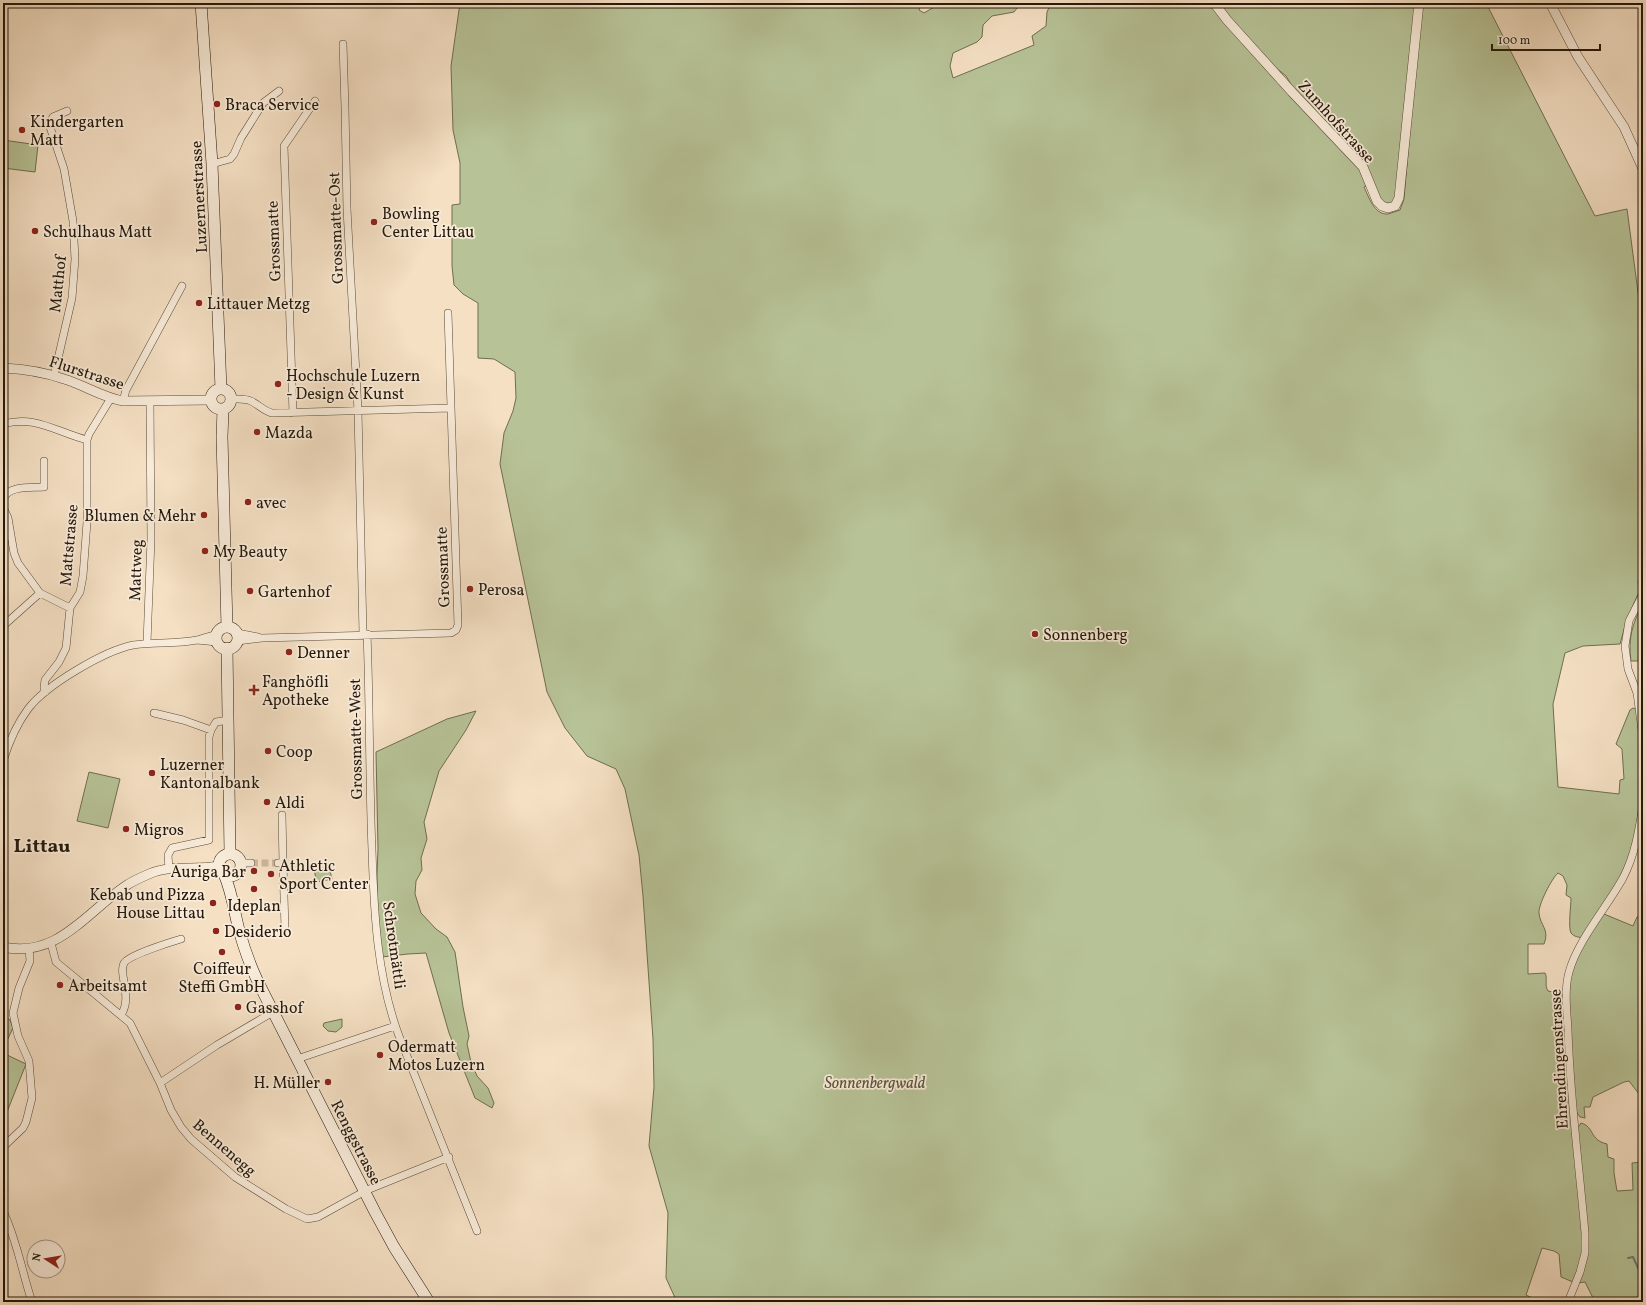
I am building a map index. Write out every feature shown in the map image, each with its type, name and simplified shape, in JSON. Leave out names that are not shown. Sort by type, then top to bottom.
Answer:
[{"type":"main road","name":"Luzernerstrasse","points":[[201,3],[212,164],[221,389]]},
{"type":"main road","points":[[221,389],[230,393],[232,399],[229,407],[223,410],[214,406],[211,400],[215,391],[221,389]]},
{"type":"main road","points":[[223,410],[222,437],[227,627]]},
{"type":"main road","points":[[227,627],[233,628],[237,637],[233,646],[227,648],[221,646],[217,638],[221,629],[227,627]]},
{"type":"main road","points":[[227,648],[230,854]]},
{"type":"main road","points":[[230,854],[238,858],[243,866],[232,875],[221,870],[219,862],[223,856],[230,854]]},
{"type":"main road","name":"Renggstrasse","points":[[234,902],[243,866]]},
{"type":"main road","name":"Renggstrasse","points":[[221,870],[234,902],[238,929],[245,952],[258,982],[364,1192],[394,1247],[429,1302]]},
{"type":"street","name":"Zumhofstrasse","points":[[1214,3],[1227,20],[1277,76],[1363,167],[1378,201],[1382,206],[1388,208],[1395,206],[1399,198],[1419,3]]},
{"type":"street","points":[[1550,3],[1578,57],[1624,127],[1643,169]]},
{"type":"street","name":"Grossmatte-Ost","points":[[343,44],[346,116],[346,209],[358,411]]},
{"type":"street","points":[[212,164],[230,159],[234,154],[241,138],[263,104],[279,91]]},
{"type":"street","name":"Grossmatte","points":[[293,413],[284,146],[315,101]]},
{"type":"street","name":"Matthof","points":[[54,376],[72,298],[75,259],[73,221],[64,168],[49,124],[53,117],[67,111]]},
{"type":"street","points":[[123,401],[126,390],[182,286]]},
{"type":"street","name":"Grossmatte","points":[[237,637],[262,638],[365,634],[451,633],[456,630],[458,625],[448,313]]},
{"type":"street","name":"Flurstrasse","points":[[3,368],[34,371],[54,376],[111,398],[123,401],[211,400]]},
{"type":"street","name":"Mattstrasse","points":[[45,692],[45,680],[59,662],[66,648],[70,608],[80,592],[83,576],[87,522],[86,440],[88,434],[111,398]]},
{"type":"street","points":[[232,399],[252,401],[267,412],[272,413],[451,408]]},
{"type":"street","name":"Mattweg","points":[[147,643],[151,539],[150,401]]},
{"type":"street","points":[[358,411],[365,634]]},
{"type":"street","points":[[3,424],[23,421],[34,422],[86,440]]},
{"type":"street","points":[[3,499],[8,491],[14,489],[44,487],[44,461]]},
{"type":"street","points":[[3,507],[8,518],[14,553],[18,563],[40,593],[70,608]]},
{"type":"street","points":[[3,626],[40,593]]},
{"type":"street","points":[[1643,594],[1629,621],[1625,646],[1628,669],[1637,693],[1643,738]]},
{"type":"street","name":"Grossmatte-West","points":[[365,634],[371,819]]},
{"type":"street","points":[[3,761],[16,727],[28,708],[45,692],[102,656],[128,647],[147,643],[217,638]]},
{"type":"street","points":[[154,713],[183,720],[211,730]]},
{"type":"street","points":[[169,869],[168,855],[172,848],[210,840],[211,730],[218,721],[229,720]]},
{"type":"street","name":"Ehrendingenstrasse","points":[[1568,1302],[1584,1254],[1585,1232],[1568,1047],[1568,974],[1582,942],[1610,899],[1630,862],[1639,832],[1643,805]]},
{"type":"street","points":[[282,815],[281,863],[285,929]]},
{"type":"street","name":"Schrotmättli","points":[[371,819],[374,900],[384,985],[396,1026],[477,1231]]},
{"type":"street","points":[[3,946],[12,948],[29,948],[51,942],[71,931],[127,885],[151,873],[169,869],[208,868],[221,870]]},
{"type":"street","points":[[121,1015],[126,1003],[123,971],[124,964],[145,952],[181,939]]},
{"type":"street","name":"Bennenegg","points":[[51,942],[56,962],[130,1023],[175,1117],[191,1139],[235,1177],[297,1215],[307,1219],[318,1217],[364,1192]]},
{"type":"street","points":[[3,1147],[26,1122],[32,1098],[29,1061],[18,1036],[14,1013],[17,992],[30,961],[29,948]]},
{"type":"street","points":[[160,1083],[273,1012]]},
{"type":"street","points":[[297,1059],[396,1026]]},
{"type":"street","points":[[364,1192],[449,1157]]},
{"type":"street","points":[[3,1211],[16,1247],[23,1276],[32,1302]]},
{"type":"green space","name":"Sonnenbergwald","points":[[460,3],[922,3],[919,10],[924,13],[941,3],[1018,3],[1018,7],[1014,12],[992,16],[983,25],[982,37],[977,42],[953,53],[950,66],[953,78],[1034,45],[1032,36],[1046,26],[1047,12],[1051,3],[1212,3],[1360,169],[1369,185],[1364,187],[1373,205],[1379,212],[1388,214],[1400,210],[1404,199],[1421,3],[1486,3],[1595,216],[1627,209],[1643,330],[1643,550],[1638,583],[1642,585],[1627,619],[1620,644],[1583,646],[1565,653],[1553,704],[1558,787],[1619,794],[1620,780],[1624,779],[1622,749],[1616,744],[1630,710],[1633,708],[1636,709],[1643,758],[1642,790],[1638,822],[1628,862],[1583,938],[1575,936],[1571,933],[1571,898],[1566,895],[1567,885],[1563,876],[1558,873],[1552,880],[1539,909],[1546,935],[1544,944],[1528,944],[1528,974],[1545,973],[1548,991],[1566,995],[1583,1231],[1581,1261],[1573,1282],[1561,1277],[1559,1254],[1542,1248],[1526,1295],[1541,1302],[677,1302],[666,1278],[668,1213],[649,1146],[654,1087],[653,1039],[639,855],[625,789],[616,769],[587,756],[565,728],[547,692],[500,464],[504,433],[513,411],[516,398],[515,372],[494,359],[478,358],[478,303],[463,294],[454,285],[452,266],[452,205],[460,204],[460,163],[453,130],[451,66]]},
{"type":"green space","points":[[1218,3],[1417,3],[1398,197],[1392,205],[1381,201],[1366,167],[1292,86],[1286,76],[1265,59]]},
{"type":"green space","points":[[3,140],[38,145],[35,172],[3,168]]},
{"type":"green space","points":[[1643,604],[1643,661],[1631,661],[1630,645],[1632,631],[1636,618]]},
{"type":"green space","points":[[476,711],[466,730],[439,771],[424,822],[427,839],[421,858],[422,870],[416,881],[415,894],[421,913],[436,929],[447,937],[455,952],[469,1036],[467,1044],[471,1062],[477,1076],[488,1088],[494,1103],[492,1108],[475,1098],[449,1033],[426,953],[382,957],[378,927],[376,752],[447,719]]},
{"type":"green space","points":[[89,772],[120,779],[108,828],[77,821]]},
{"type":"green space","points":[[329,867],[332,879],[317,882],[314,870]]},
{"type":"green space","points":[[1604,914],[1633,926],[1637,917],[1643,914],[1643,1116],[1639,1094],[1629,1081],[1593,1097],[1590,1107],[1584,1107],[1585,1118],[1580,1117],[1575,1110],[1569,1001],[1570,977],[1577,957],[1594,927]]},
{"type":"green space","points":[[3,1015],[10,1020],[13,1028],[3,1049]]},
{"type":"green space","points":[[342,1019],[342,1027],[336,1032],[328,1031],[323,1026],[324,1023]]},
{"type":"green space","points":[[3,1053],[26,1064],[3,1122]]},
{"type":"green space","points":[[1581,1123],[1588,1127],[1597,1140],[1607,1144],[1608,1157],[1614,1159],[1614,1173],[1617,1191],[1633,1190],[1632,1163],[1643,1162],[1643,1302],[1595,1302],[1585,1282],[1577,1283],[1585,1257],[1577,1129]]},
{"type":"waterway","points":[[1628,1258],[1633,1257],[1643,1279]]},
{"type":"tunnel","points":[[251,863],[278,863]]},
{"type":"place","name":"Braca Service","points":[[217,104]]},
{"type":"place","name":"Kindergarten Matt","points":[[22,130]]},
{"type":"place","name":"Bowling Center Littau","points":[[374,222]]},
{"type":"place","name":"Schulhaus Matt","points":[[35,231]]},
{"type":"place","name":"Littauer Metzg","points":[[199,303]]},
{"type":"place","name":"Hochschule Luzern - Design & Kunst","points":[[278,384]]},
{"type":"place","name":"Mazda","points":[[257,432]]},
{"type":"place","name":"avec","points":[[248,502]]},
{"type":"place","name":"Blumen & Mehr","points":[[204,515]]},
{"type":"place","name":"My Beauty","points":[[205,551]]},
{"type":"place","name":"Perosa","points":[[470,589]]},
{"type":"place","name":"Gartenhof","points":[[250,591]]},
{"type":"place","name":"Sonnenberg","points":[[1035,634]]},
{"type":"place","name":"Denner","points":[[289,652]]},
{"type":"place","name":"Fanghöfli Apotheke","points":[[254,690]]},
{"type":"place","name":"Coop","points":[[268,751]]},
{"type":"place","name":"Luzerner Kantonalbank","points":[[152,773]]},
{"type":"place","name":"Aldi","points":[[267,802]]},
{"type":"place","name":"Migros","points":[[126,829]]},
{"type":"place","name":"Auriga Bar","points":[[254,871]]},
{"type":"place","name":"Athletic Sport Center","points":[[271,874]]},
{"type":"place","name":"Ideplan","points":[[254,889]]},
{"type":"place","name":"Kebab und Pizza House Littau","points":[[213,903]]},
{"type":"place","name":"Desiderio","points":[[216,931]]},
{"type":"place","name":"Coiffeur Steffi GmbH","points":[[222,952]]},
{"type":"place","name":"Arbeitsamt","points":[[60,985]]},
{"type":"place","name":"Gasshof","points":[[238,1007]]},
{"type":"place","name":"Odermatt Motos Luzern","points":[[380,1055]]},
{"type":"place","name":"H. Müller","points":[[328,1082]]},
{"type":"district","name":"Littau","points":[[42,845]]}]
